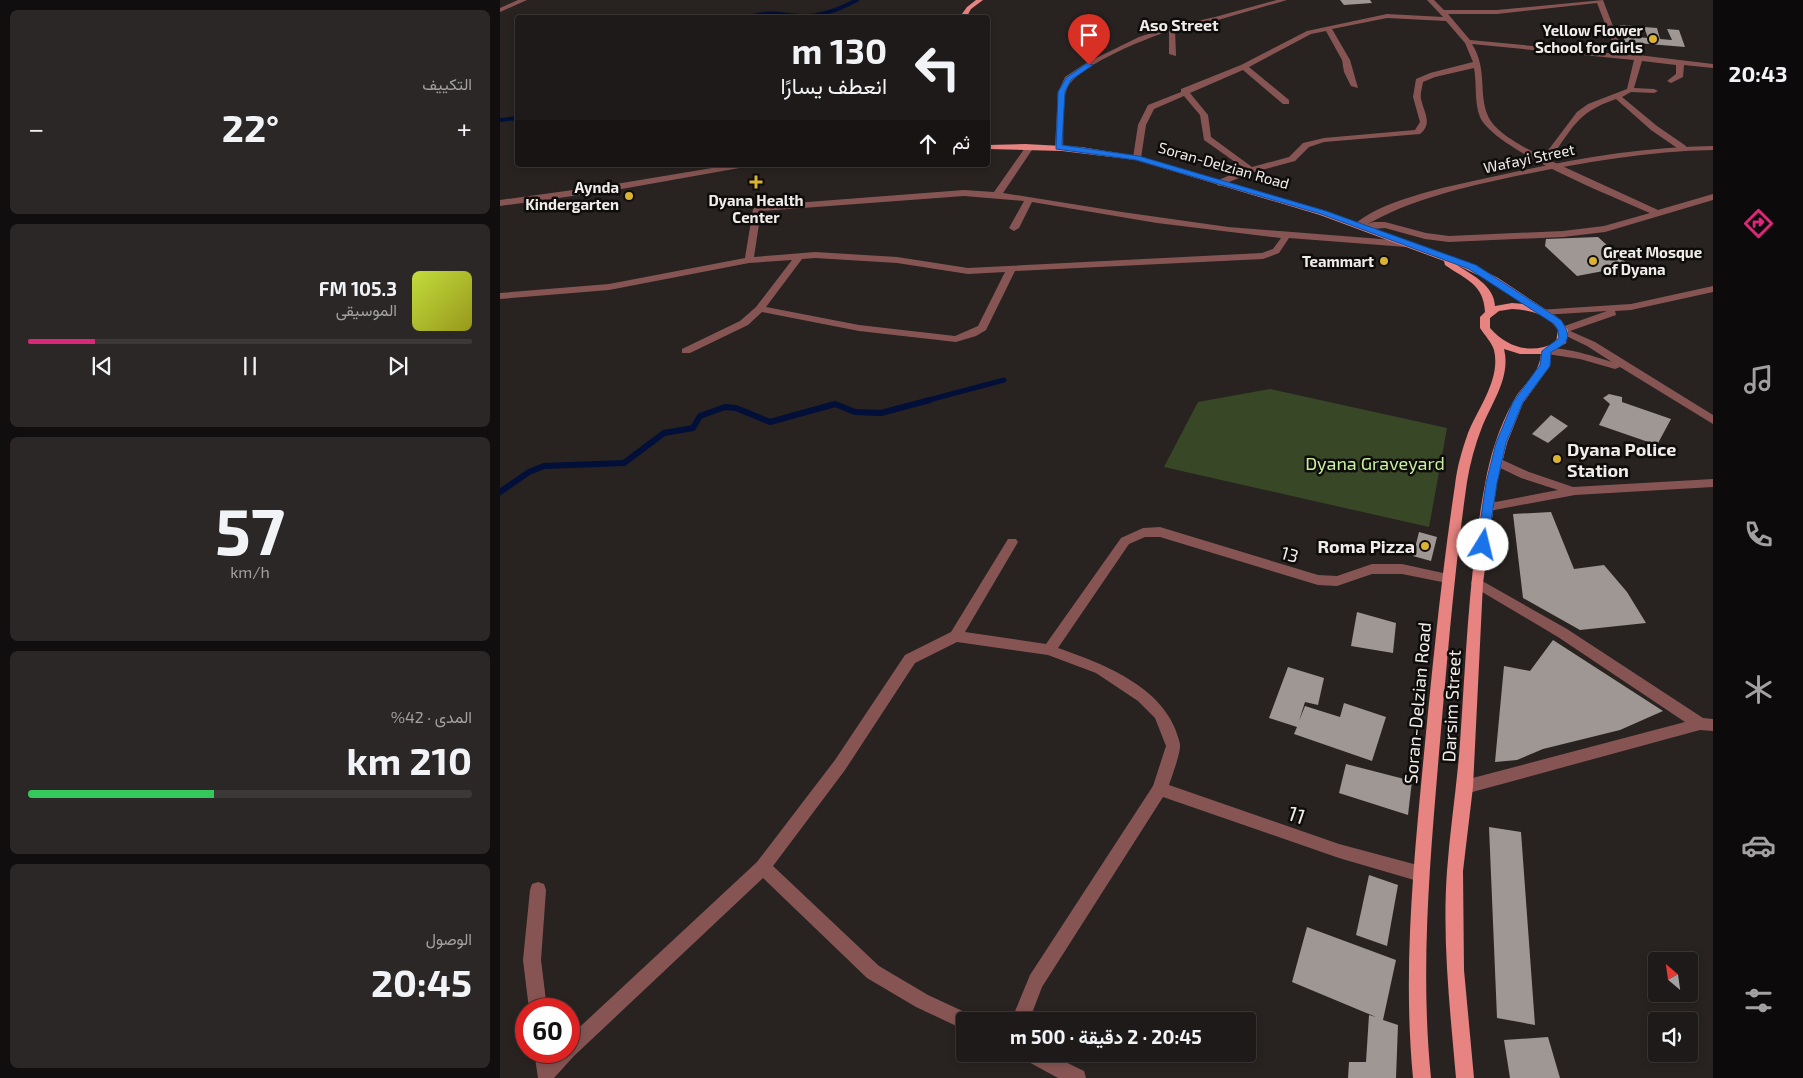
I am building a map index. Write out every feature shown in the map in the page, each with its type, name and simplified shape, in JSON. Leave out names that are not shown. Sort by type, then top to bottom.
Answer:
[{"type":"main road","points":[[964,15],[969,8],[980,0]]},
{"type":"main road","name":"Soran-Delzian Road","points":[[990,146],[1058,147],[1136,158],[1323,213],[1480,271],[1558,322],[1563,331]]},
{"type":"main road","name":"Soran-Delzian Road","points":[[1422,1078],[1417,1035],[1417,913],[1448,578],[1466,461],[1477,425],[1500,374],[1500,354],[1495,340],[1489,334],[1484,322],[1490,312],[1490,300],[1483,288],[1442,258]]},
{"type":"main road","points":[[1490,312],[1512,306],[1541,312]]},
{"type":"main road","points":[[1495,340],[1520,350],[1546,351],[1561,343],[1563,331]]},
{"type":"main road","name":"Darsim Street","points":[[1465,1078],[1457,997],[1454,918],[1456,871],[1465,787],[1477,582],[1496,461],[1508,422],[1518,402],[1545,366],[1546,351]]},
{"type":"street","points":[[500,10],[524,0]]},
{"type":"street","points":[[1058,147],[1062,92],[1068,79],[1115,50],[1172,28],[1216,19],[1284,0]]},
{"type":"street","points":[[1430,0],[1470,42],[1477,65],[1481,108],[1485,120],[1519,148],[1544,162],[1657,213]]},
{"type":"street","points":[[1136,158],[1145,115],[1150,107],[1244,67],[1309,32],[1327,27],[1387,16],[1447,16],[1600,1],[1621,55]]},
{"type":"street","points":[[1327,27],[1346,60],[1348,72],[1355,86]]},
{"type":"street","points":[[1172,28],[1172,54]]},
{"type":"street","points":[[1470,42],[1621,55],[1713,66]]},
{"type":"street","points":[[1630,90],[1631,82],[1638,71],[1638,57]]},
{"type":"street","points":[[1671,81],[1680,75],[1680,62]]},
{"type":"street","points":[[1219,183],[1251,170],[1292,159],[1306,145],[1324,140],[1416,132],[1422,128],[1424,122],[1417,97],[1419,81],[1433,75],[1477,65]]},
{"type":"street","points":[[1244,67],[1286,102]]},
{"type":"street","points":[[1544,162],[1567,129],[1585,109],[1618,97],[1630,90],[1654,91]]},
{"type":"street","points":[[1184,91],[1204,115],[1208,138],[1251,170]]},
{"type":"street","points":[[1618,97],[1654,128],[1683,148]]},
{"type":"street","points":[[998,193],[1030,147]]},
{"type":"street","name":"Wafayi Street","points":[[1361,227],[1382,210],[1410,199],[1554,165],[1629,152],[1713,148]]},
{"type":"street","points":[[500,203],[616,187],[733,167]]},
{"type":"street","points":[[749,260],[758,209],[938,194],[998,193],[1122,215],[1287,236],[1406,244]]},
{"type":"street","points":[[1361,227],[1374,224],[1385,225],[1425,236],[1461,239],[1585,232],[1606,228],[1713,197]]},
{"type":"street","points":[[1014,228],[1029,199]]},
{"type":"street","points":[[500,296],[609,287],[749,260],[799,256],[857,256],[968,271],[1263,256],[1276,251],[1287,236]]},
{"type":"street","points":[[686,351],[744,324],[760,309],[799,256]]},
{"type":"street","points":[[760,309],[859,328],[956,339],[972,334],[982,328],[1012,268]]},
{"type":"street","points":[[1563,331],[1632,306],[1713,289]]},
{"type":"street","points":[[1541,312],[1632,306]]},
{"type":"street","points":[[1563,331],[1591,344],[1713,420]]},
{"type":"street","points":[[1546,351],[1595,359],[1641,376]]},
{"type":"street","points":[[1496,461],[1542,482],[1575,491]]},
{"type":"street","points":[[1489,508],[1575,491],[1713,483]]},
{"type":"street","name":"13","points":[[1048,650],[1125,541],[1143,533],[1160,532],[1318,580],[1337,582],[1372,569],[1402,569],[1448,578]]},
{"type":"street","points":[[580,1039],[763,867],[840,765],[910,659],[956,636],[1012,542]]},
{"type":"street","points":[[1477,582],[1512,601],[1707,725]]},
{"type":"street","points":[[956,636],[1048,650],[1101,669],[1143,697],[1161,714],[1172,746],[1160,790],[1036,981],[1024,1012]]},
{"type":"street","points":[[1465,787],[1707,725]]},
{"type":"street","name":"11","points":[[1160,790],[1339,851],[1421,874]]},
{"type":"street","points":[[763,867],[873,972],[922,1001],[956,1017]]},
{"type":"street","points":[[537,998],[532,960],[538,890]]},
{"type":"street","points":[[1046,1062],[1077,1078]]},
{"type":"street","points":[[546,1075],[557,1063]]},
{"type":"green space","name":"Dyana Graveyard","points":[[1270,389],[1447,428],[1429,527],[1164,467],[1198,402]]},
{"type":"building","points":[[1340,0],[1370,0],[1372,3],[1344,5]]},
{"type":"building","points":[[1620,25],[1634,26],[1638,37],[1648,38],[1644,27],[1657,28],[1660,39],[1672,40],[1667,29],[1679,30],[1685,47],[1625,42]]},
{"type":"building","name":"Great Mosque of Dyana","points":[[1598,237],[1630,266],[1577,276],[1545,246],[1546,239]]},
{"type":"building","points":[[1609,394],[1622,397],[1622,402],[1671,419],[1657,445],[1599,425],[1610,404],[1603,398]]},
{"type":"building","points":[[1551,415],[1568,426],[1548,443],[1532,434]]},
{"type":"building","points":[[1551,512],[1574,569],[1604,565],[1627,592],[1646,623],[1580,630],[1523,598],[1513,514]]},
{"type":"building","name":"Roma Pizza","points":[[1419,532],[1437,537],[1431,561],[1413,556]]},
{"type":"building","points":[[1357,612],[1396,623],[1393,653],[1351,646]]},
{"type":"building","points":[[1553,640],[1663,711],[1620,730],[1543,749],[1517,760],[1495,762],[1504,666],[1530,671]]},
{"type":"building","points":[[1288,667],[1324,678],[1318,705],[1305,702],[1299,721],[1305,706],[1340,717],[1344,703],[1386,717],[1372,761],[1294,734],[1297,727],[1269,718]]},
{"type":"building","points":[[1346,764],[1412,781],[1408,815],[1339,793]]},
{"type":"building","points":[[1489,827],[1521,832],[1535,1025],[1497,1018]]},
{"type":"building","points":[[1369,875],[1398,885],[1387,946],[1356,935]]},
{"type":"building","points":[[1307,927],[1396,960],[1383,1020],[1398,1025],[1396,1078],[1348,1078],[1349,1062],[1366,1062],[1369,1015],[1376,1017],[1292,982]]},
{"type":"building","points":[[1548,1037],[1560,1078],[1510,1078],[1504,1040]]},
{"type":"waterway","points":[[816,15],[837,9],[857,0]]},
{"type":"waterway","points":[[758,15],[791,15]]},
{"type":"waterway","points":[[500,120],[515,118]]},
{"type":"waterway","points":[[925,401],[1004,380]]},
{"type":"waterway","points":[[500,492],[529,472],[544,466],[624,463],[664,433],[693,428],[700,416],[725,407],[736,408],[770,422],[835,404],[855,412],[881,413],[930,400]]},
{"type":"place","name":"Yellow Flower School for Girls","points":[[1653,39]]},
{"type":"place","name":"Dyana Health Center","points":[[756,182]]},
{"type":"place","name":"Aynda Kindergarten","points":[[629,196]]},
{"type":"place","name":"Teammart","points":[[1384,261]]},
{"type":"place","name":"Great Mosque of Dyana","points":[[1593,261]]},
{"type":"place","name":"Dyana Police Station","points":[[1557,459]]},
{"type":"place","name":"Roma Pizza","points":[[1425,546]]},
{"type":"district","name":"Aso Street","points":[[1179,24]]},
{"type":"route","points":[[1089,65],[1068,79],[1062,92],[1058,147],[1085,149],[1136,158],[1323,213],[1442,258],[1454,260],[1472,267],[1558,322],[1563,330],[1564,338],[1555,348],[1546,351],[1547,359],[1545,366],[1518,402],[1508,422],[1491,483],[1483,545]]}]
